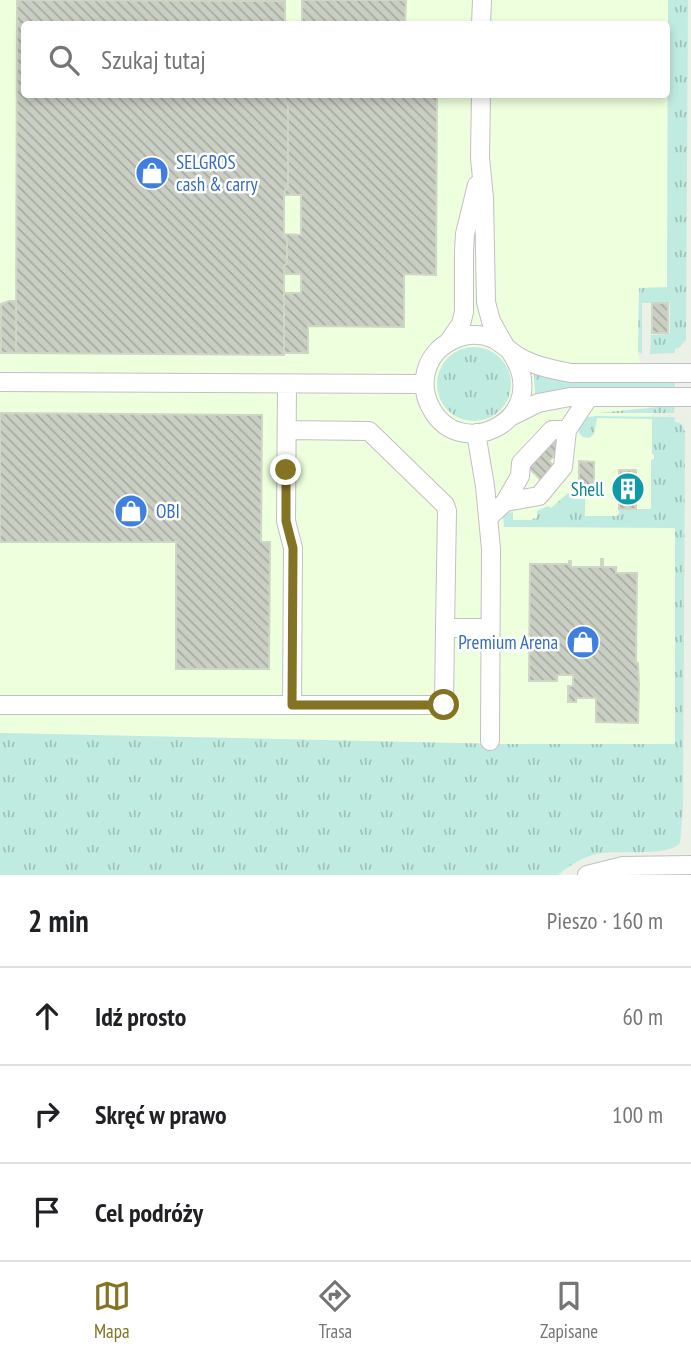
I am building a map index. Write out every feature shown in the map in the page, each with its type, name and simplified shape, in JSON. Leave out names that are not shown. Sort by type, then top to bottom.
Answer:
[{"type":"street","points":[[481,21],[482,0]]},
{"type":"street","points":[[481,98],[480,158],[484,198],[485,302],[491,321],[517,361],[521,372],[522,395],[512,415]]},
{"type":"street","points":[[449,341],[461,324],[464,312],[465,234],[475,195],[480,158]]},
{"type":"street","points":[[691,373],[571,373],[534,364],[522,359],[496,340],[478,335],[458,337],[441,347],[428,364],[424,384],[429,405],[441,421],[450,428],[476,433],[499,426],[512,415],[538,403],[570,397],[691,397]]},
{"type":"street","points":[[0,382],[424,384]]},
{"type":"street","points":[[287,384],[286,521],[293,548],[292,705]]},
{"type":"street","points":[[505,502],[539,496],[563,467],[567,430],[589,397]]},
{"type":"street","points":[[0,705],[444,705],[445,505],[369,431],[287,430]]},
{"type":"street","points":[[489,517],[505,502],[520,476],[521,463],[552,430],[567,430]]},
{"type":"street","points":[[476,433],[485,486],[491,549],[490,741]]},
{"type":"street","points":[[445,628],[490,628]]},
{"type":"street","points":[[587,875],[631,865],[691,865]]},
{"type":"shaded area","points":[[0,0],[668,0],[668,21],[21,21],[21,98],[668,98],[667,288],[639,288],[638,352],[676,528],[675,744],[502,744],[0,733]]},
{"type":"green space","points":[[668,0],[688,0],[686,340],[675,349],[675,353],[650,354],[651,335],[670,334],[670,303],[642,303],[642,354],[638,352],[639,288],[667,287],[668,98],[670,98]]},
{"type":"green space","points":[[474,347],[495,353],[505,363],[511,384],[505,405],[495,415],[474,421],[453,415],[443,405],[437,384],[443,363],[453,353]]},
{"type":"green space","points":[[534,372],[577,382],[675,382],[675,388],[574,388],[535,395]]},
{"type":"green space","points":[[675,406],[674,413],[597,413]]},
{"type":"green space","points":[[587,417],[675,417],[674,421],[682,424],[685,432],[683,807],[680,843],[655,852],[595,854],[578,861],[558,875],[0,875],[0,733],[502,744],[675,744],[675,528],[504,527],[503,516],[506,513],[513,512],[513,520],[532,520],[537,518],[537,511],[548,506],[551,508],[568,493],[575,499],[585,499],[585,516],[617,516],[619,509],[651,509],[651,460],[654,459],[652,419],[597,418],[594,434],[589,438],[583,437],[578,427]]},
{"type":"building","name":"SELGROS cash & carry","points":[[17,0],[285,1],[285,21],[21,21],[21,98],[285,98],[288,106],[288,187],[284,195],[287,263],[284,266],[284,355],[16,353]]},
{"type":"building","points":[[302,0],[406,0],[405,21],[302,21]]},
{"type":"building","points":[[285,98],[437,98],[436,275],[404,274],[404,327],[308,326],[308,353],[284,353],[284,293],[301,293],[301,274],[284,274],[287,239],[284,234],[301,235],[301,195],[284,195],[288,187],[288,106]]},
{"type":"building","points":[[16,301],[16,353],[1,353],[1,304]]},
{"type":"building","points":[[652,303],[668,303],[668,333],[652,333]]},
{"type":"building","name":"OBI","points":[[0,413],[262,415],[261,542],[270,542],[269,669],[176,669],[176,542],[0,542]]},
{"type":"building","points":[[551,437],[563,448],[549,461],[561,473],[547,486],[524,463]]},
{"type":"building","name":"Shell","points":[[579,461],[594,462],[594,497],[579,497]]},
{"type":"building","name":"Shell","points":[[619,470],[636,470],[636,509],[619,509]]},
{"type":"building","name":"Premium Arena","points":[[601,559],[603,567],[616,567],[616,573],[637,573],[638,723],[596,722],[596,698],[576,698],[576,702],[568,702],[568,686],[573,686],[573,675],[557,675],[557,681],[529,681],[530,564],[569,564],[571,561],[571,567],[601,567]]},
{"type":"place","name":"SELGROS cash & carry","points":[[152,173]]},
{"type":"place","name":"Shell","points":[[628,489]]},
{"type":"place","name":"OBI","points":[[131,511]]},
{"type":"place","name":"Premium Arena","points":[[583,642]]},
{"type":"route","points":[[286,470],[286,521],[293,548],[292,705],[444,705]]}]
